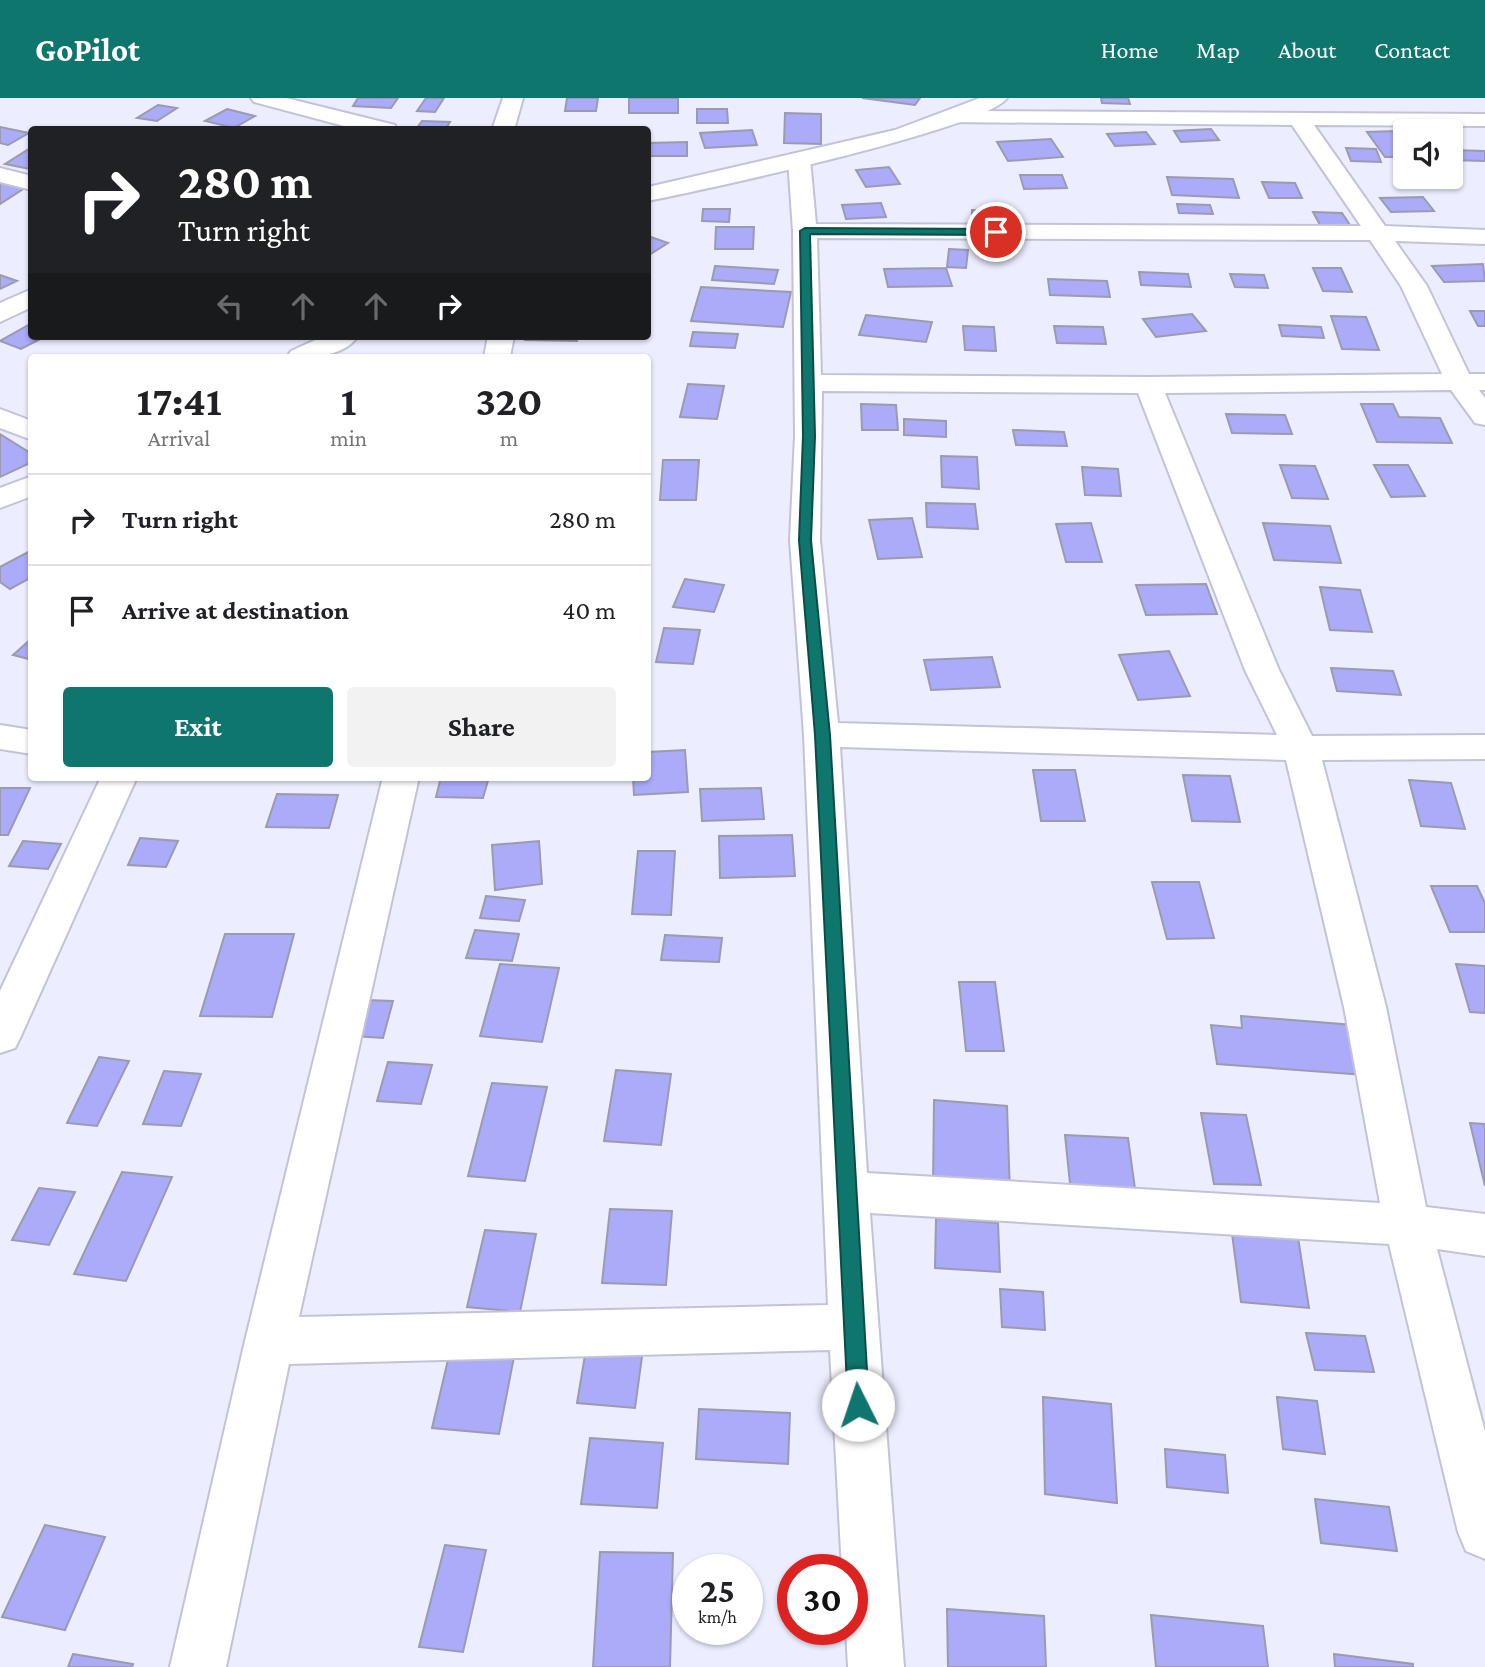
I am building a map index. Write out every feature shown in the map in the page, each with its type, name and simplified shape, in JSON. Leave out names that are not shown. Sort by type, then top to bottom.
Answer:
[{"type":"street","points":[[261,98],[372,126]]},
{"type":"street","points":[[330,115],[350,98]]},
{"type":"street","points":[[504,126],[513,98]]},
{"type":"street","points":[[651,193],[901,135],[997,98]]},
{"type":"street","points":[[1366,98],[1382,118]]},
{"type":"street","points":[[953,117],[1485,120]]},
{"type":"street","points":[[1298,118],[1414,286],[1472,382],[1485,417]]},
{"type":"street","points":[[799,159],[805,231],[809,436],[805,540],[822,735],[853,1327],[876,1667]]},
{"type":"street","points":[[0,175],[28,182]]},
{"type":"street","points":[[805,231],[1378,233],[1485,237]]},
{"type":"street","points":[[0,314],[28,298]]},
{"type":"street","points":[[306,354],[336,340]]},
{"type":"street","points":[[808,383],[1148,385],[1472,382]]},
{"type":"street","points":[[1148,385],[1262,670],[1301,748],[1365,1007],[1407,1225],[1485,1532]]},
{"type":"street","points":[[0,416],[28,430]]},
{"type":"street","points":[[0,499],[28,487]]},
{"type":"street","points":[[822,735],[1301,748],[1485,747]]},
{"type":"street","points":[[0,737],[28,741]]},
{"type":"street","points":[[0,1036],[117,781]]},
{"type":"street","points":[[198,1667],[270,1341],[400,781]]},
{"type":"street","points":[[847,1192],[1407,1225],[1485,1235]]},
{"type":"street","points":[[270,1341],[853,1327]]},
{"type":"building","points":[[358,98],[398,98],[391,108],[353,106]]},
{"type":"building","points":[[426,98],[444,98],[435,112],[417,111]]},
{"type":"building","points":[[567,98],[598,98],[596,111],[565,111]]},
{"type":"building","points":[[629,98],[678,98],[678,113],[629,113]]},
{"type":"building","points":[[862,98],[920,98],[915,105]]},
{"type":"building","points":[[1101,98],[1128,98],[1130,104],[1102,103]]},
{"type":"building","points":[[158,105],[177,108],[157,121],[137,118]]},
{"type":"building","points":[[227,109],[255,116],[238,126],[205,121]]},
{"type":"building","points":[[697,109],[727,109],[728,123],[697,123]]},
{"type":"building","points":[[785,113],[821,114],[821,144],[784,143]]},
{"type":"building","points":[[422,121],[450,122],[448,126],[418,126]]},
{"type":"building","points":[[0,127],[28,133],[8,145],[0,143]]},
{"type":"building","points":[[1211,129],[1219,140],[1181,142],[1174,131]]},
{"type":"building","points":[[752,130],[757,145],[705,148],[700,133]]},
{"type":"building","points":[[1393,131],[1393,157],[1385,157],[1367,132]]},
{"type":"building","points":[[1146,132],[1155,144],[1115,146],[1107,134]]},
{"type":"building","points":[[1051,139],[1063,157],[1008,161],[997,142]]},
{"type":"building","points":[[687,142],[687,156],[651,156],[651,143]]},
{"type":"building","points":[[1346,148],[1376,149],[1381,162],[1351,161]]},
{"type":"building","points":[[28,150],[28,169],[5,164]]},
{"type":"building","points":[[1463,150],[1485,151],[1485,161],[1463,160]]},
{"type":"building","points":[[889,167],[900,184],[866,187],[856,170]]},
{"type":"building","points":[[1020,175],[1062,175],[1067,188],[1024,189]]},
{"type":"building","points":[[1167,177],[1233,179],[1239,198],[1172,195]]},
{"type":"building","points":[[0,180],[28,186],[0,204]]},
{"type":"building","points":[[1262,182],[1295,183],[1302,198],[1269,198]]},
{"type":"building","points":[[1423,197],[1434,211],[1391,212],[1380,198]]},
{"type":"building","points":[[881,203],[886,217],[846,219],[842,205]]},
{"type":"building","points":[[1177,204],[1210,205],[1213,214],[1179,213]]},
{"type":"building","points":[[703,209],[730,209],[729,222],[702,221]]},
{"type":"building","points":[[972,210],[1014,212],[1015,223],[972,221]]},
{"type":"building","points":[[1313,212],[1342,213],[1350,225],[1320,225]]},
{"type":"building","points":[[716,227],[754,227],[753,249],[715,249]]},
{"type":"building","points":[[651,237],[668,243],[651,254]]},
{"type":"building","points":[[949,249],[968,250],[966,268],[947,267]]},
{"type":"building","points":[[1483,264],[1485,281],[1444,282],[1432,266]]},
{"type":"building","points":[[715,266],[778,270],[774,284],[712,280]]},
{"type":"building","points":[[946,268],[952,286],[888,287],[884,269]]},
{"type":"building","points":[[1313,268],[1341,268],[1352,292],[1323,291]]},
{"type":"building","points":[[1139,272],[1188,274],[1191,287],[1141,285]]},
{"type":"building","points":[[1230,274],[1264,275],[1268,288],[1235,287]]},
{"type":"building","points":[[0,275],[17,281],[0,289]]},
{"type":"building","points":[[1048,279],[1107,281],[1110,297],[1050,295]]},
{"type":"building","points":[[701,287],[791,292],[783,327],[691,321]]},
{"type":"building","points":[[1470,311],[1485,311],[1485,326],[1478,326]]},
{"type":"building","points":[[1192,314],[1206,331],[1156,337],[1143,319]]},
{"type":"building","points":[[866,315],[932,322],[926,342],[859,335]]},
{"type":"building","points":[[1331,316],[1366,317],[1379,350],[1342,349]]},
{"type":"building","points":[[28,325],[28,340],[38,340],[21,349],[0,341]]},
{"type":"building","points":[[1279,325],[1321,327],[1324,338],[1282,336]]},
{"type":"building","points":[[963,326],[994,327],[996,351],[965,350]]},
{"type":"building","points":[[1054,326],[1103,327],[1106,344],[1057,343]]},
{"type":"building","points":[[693,332],[738,334],[735,348],[690,346]]},
{"type":"building","points":[[688,384],[724,386],[717,419],[680,417]]},
{"type":"building","points":[[861,404],[896,405],[898,430],[862,430]]},
{"type":"building","points":[[1361,404],[1393,404],[1399,417],[1440,418],[1452,443],[1377,442]]},
{"type":"building","points":[[1226,414],[1285,415],[1292,434],[1232,433]]},
{"type":"building","points":[[904,419],[946,421],[946,437],[904,435]]},
{"type":"building","points":[[1013,430],[1064,432],[1067,446],[1016,445]]},
{"type":"building","points":[[0,434],[28,452],[28,464],[0,477]]},
{"type":"building","points":[[941,456],[977,457],[979,489],[942,487]]},
{"type":"building","points":[[663,460],[699,460],[696,500],[660,500]]},
{"type":"building","points":[[1280,465],[1315,466],[1328,499],[1292,498]]},
{"type":"building","points":[[1374,465],[1408,465],[1425,496],[1391,497]]},
{"type":"building","points":[[1082,467],[1118,469],[1121,496],[1085,495]]},
{"type":"building","points":[[926,503],[975,504],[978,529],[927,527]]},
{"type":"building","points":[[912,518],[922,557],[878,559],[869,520]]},
{"type":"building","points":[[1091,523],[1102,562],[1066,562],[1056,524]]},
{"type":"building","points":[[1263,523],[1330,526],[1341,563],[1274,560]]},
{"type":"building","points":[[28,552],[28,579],[10,589],[0,582],[0,567]]},
{"type":"building","points":[[685,579],[724,585],[714,612],[673,607]]},
{"type":"building","points":[[1206,584],[1217,614],[1146,615],[1136,585]]},
{"type":"building","points":[[1320,587],[1360,590],[1372,632],[1330,630]]},
{"type":"building","points":[[664,628],[700,630],[693,664],[656,662]]},
{"type":"building","points":[[28,642],[28,659],[13,655]]},
{"type":"building","points":[[1169,651],[1190,696],[1138,700],[1119,655]]},
{"type":"building","points":[[992,657],[1000,687],[931,690],[924,660]]},
{"type":"building","points":[[1331,668],[1393,671],[1401,695],[1337,691]]},
{"type":"building","points":[[685,750],[688,792],[634,795],[633,781],[651,781],[651,752]]},
{"type":"building","points":[[1033,770],[1075,770],[1085,821],[1041,821]]},
{"type":"building","points":[[1183,775],[1230,776],[1240,822],[1192,821]]},
{"type":"building","points":[[1409,780],[1451,783],[1465,829],[1421,826]]},
{"type":"building","points":[[440,781],[488,781],[483,798],[436,797]]},
{"type":"building","points":[[0,788],[30,788],[8,835],[0,835]]},
{"type":"building","points":[[761,788],[764,819],[702,821],[700,789]]},
{"type":"building","points":[[277,794],[338,795],[329,828],[266,827]]},
{"type":"building","points":[[792,835],[795,876],[720,878],[719,836]]},
{"type":"building","points":[[140,838],[178,841],[166,867],[128,865]]},
{"type":"building","points":[[23,841],[61,844],[48,869],[9,866]]},
{"type":"building","points":[[539,841],[542,884],[495,890],[492,845]]},
{"type":"building","points":[[638,851],[675,851],[671,915],[632,914]]},
{"type":"building","points":[[1152,882],[1199,882],[1214,938],[1167,939]]},
{"type":"building","points":[[1431,886],[1477,886],[1485,903],[1485,932],[1450,932]]},
{"type":"building","points":[[486,896],[525,900],[519,921],[480,918]]},
{"type":"building","points":[[475,930],[519,934],[512,961],[466,958]]},
{"type":"building","points":[[225,934],[294,934],[272,1017],[200,1016]]},
{"type":"building","points":[[665,935],[722,938],[719,962],[661,960]]},
{"type":"building","points":[[500,964],[559,968],[542,1042],[480,1036]]},
{"type":"building","points":[[1456,964],[1485,966],[1485,1013],[1470,1012]]},
{"type":"building","points":[[959,982],[995,982],[1004,1051],[966,1051]]},
{"type":"building","points":[[365,1000],[393,1001],[383,1038],[354,1036]]},
{"type":"building","points":[[1241,1016],[1354,1025],[1364,1075],[1217,1064],[1211,1025],[1242,1028]]},
{"type":"building","points":[[99,1057],[129,1061],[97,1126],[67,1123]]},
{"type":"building","points":[[388,1062],[432,1065],[421,1104],[377,1101]]},
{"type":"building","points":[[616,1070],[671,1074],[661,1145],[604,1141]]},
{"type":"building","points":[[164,1071],[201,1074],[181,1126],[143,1124]]},
{"type":"building","points":[[492,1083],[547,1087],[525,1181],[468,1176]]},
{"type":"building","points":[[934,1100],[1007,1106],[1010,1194],[933,1188]]},
{"type":"building","points":[[1201,1113],[1246,1115],[1261,1185],[1214,1184]]},
{"type":"building","points":[[1470,1123],[1485,1124],[1485,1186]]},
{"type":"building","points":[[1065,1135],[1128,1138],[1136,1196],[1071,1193]]},
{"type":"building","points":[[122,1172],[172,1177],[126,1281],[74,1274]]},
{"type":"building","points":[[39,1188],[75,1192],[49,1245],[12,1240]]},
{"type":"building","points":[[610,1209],[672,1211],[666,1285],[602,1283]]},
{"type":"building","points":[[936,1218],[998,1223],[1000,1272],[935,1268]]},
{"type":"building","points":[[1231,1226],[1297,1231],[1309,1308],[1241,1302]]},
{"type":"building","points":[[485,1230],[536,1234],[520,1312],[467,1307]]},
{"type":"building","points":[[1000,1289],[1043,1292],[1045,1330],[1002,1327]]},
{"type":"building","points":[[1306,1333],[1365,1336],[1374,1372],[1315,1370]]},
{"type":"building","points":[[588,1337],[644,1342],[635,1408],[577,1403]]},
{"type":"building","points":[[450,1351],[514,1357],[499,1434],[432,1428]]},
{"type":"building","points":[[1043,1397],[1111,1404],[1117,1503],[1045,1494]]},
{"type":"building","points":[[1277,1397],[1317,1401],[1325,1454],[1283,1449]]},
{"type":"building","points":[[699,1409],[790,1413],[788,1464],[696,1459]]},
{"type":"building","points":[[590,1438],[663,1443],[657,1508],[581,1504]]},
{"type":"building","points":[[1165,1449],[1225,1455],[1228,1493],[1167,1487]]},
{"type":"building","points":[[1315,1499],[1389,1507],[1397,1551],[1321,1543]]},
{"type":"building","points":[[45,1525],[105,1537],[65,1630],[2,1617]]},
{"type":"building","points":[[445,1545],[486,1550],[463,1652],[419,1647]]},
{"type":"building","points":[[600,1552],[673,1553],[670,1667],[593,1667]]},
{"type":"building","points":[[947,1609],[1044,1616],[1046,1667],[948,1667]]},
{"type":"building","points":[[1151,1615],[1263,1626],[1268,1667],[1156,1667]]},
{"type":"building","points":[[73,1654],[133,1664],[132,1667],[68,1667]]},
{"type":"building","points":[[1334,1654],[1413,1664],[1413,1667],[1335,1667]]},
{"type":"route","points":[[858,1405],[822,735],[805,540],[809,436],[805,231],[996,232]]}]
